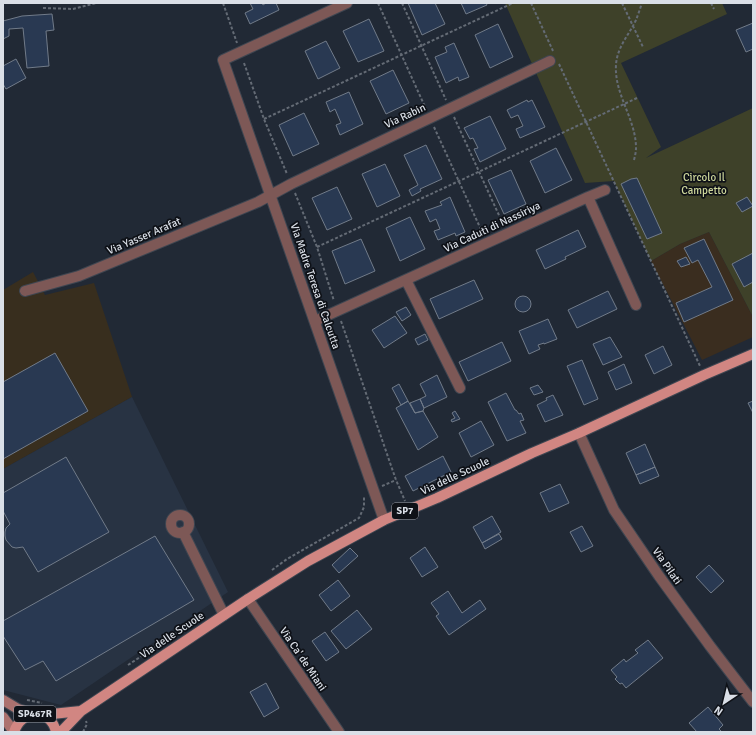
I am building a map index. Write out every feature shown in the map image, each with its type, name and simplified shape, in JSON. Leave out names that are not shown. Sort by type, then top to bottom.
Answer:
[{"type":"main road","name":"Via delle Scuole","points":[[61,732],[81,711],[248,599],[308,561],[384,520],[437,498],[532,453],[753,354]]},
{"type":"main road","name":"SP467R","points":[[3,700],[18,709],[48,718],[53,724],[56,732]]},
{"type":"main road","name":"Via delle Scuole","points":[[38,715],[81,711]]},
{"type":"main road","name":"SP467R","points":[[14,732],[20,720],[27,716],[38,715]]},
{"type":"main road","name":"SP467R","points":[[3,717],[14,732]]},
{"type":"street","points":[[240,52],[347,3]]},
{"type":"street","name":"Via Madre Teresa di Calcutta","points":[[240,52],[223,60],[384,520]]},
{"type":"street","name":"Via Rabin","points":[[271,196],[292,184],[550,61]]},
{"type":"street","name":"Via Caduti di Nassiriya","points":[[315,321],[605,190]]},
{"type":"street","name":"Via Yasser Arafat","points":[[25,292],[79,276],[271,196]]},
{"type":"street","points":[[588,197],[636,305]]},
{"type":"street","points":[[406,280],[460,388]]},
{"type":"street","name":"Via Pilati","points":[[579,433],[614,510],[668,589],[753,702]]},
{"type":"street","points":[[183,532],[224,615]]},
{"type":"street","name":"Via Ca' de Miani","points":[[248,599],[339,732]]},
{"type":"path","points":[[43,8],[73,9],[96,3]]},
{"type":"path","points":[[223,3],[264,119],[317,248],[396,480]]},
{"type":"path","points":[[264,119],[513,3]]},
{"type":"path","points":[[622,3],[643,47]]},
{"type":"path","points":[[634,160],[636,149],[634,134],[618,86],[616,66],[618,54],[624,40],[636,21],[642,3]]},
{"type":"path","points":[[711,3],[714,9]]},
{"type":"path","points":[[317,248],[465,177],[637,98]]},
{"type":"path","points":[[23,699],[44,703]]},
{"type":"shaded area","points":[[709,232],[753,317],[753,337],[702,360],[651,261],[680,244]]},
{"type":"shaded area","points":[[33,272],[45,295],[94,283],[132,397],[3,469],[3,290]]},
{"type":"shaded area","points":[[132,397],[228,592],[61,705],[3,690],[3,469]]},
{"type":"green space","name":"Circolo Il Campetto","points":[[505,3],[722,3],[727,14],[621,63],[661,147],[646,158],[753,108],[753,317],[709,232],[680,244],[651,261],[614,181],[585,183]]},
{"type":"building","points":[[250,3],[262,3],[263,5],[266,3],[276,3],[279,10],[250,24],[245,13],[253,9]]},
{"type":"building","points":[[408,3],[435,3],[445,24],[422,35]]},
{"type":"building","points":[[461,3],[486,3],[487,5],[466,14]]},
{"type":"building","points":[[52,14],[54,30],[46,31],[49,66],[27,68],[23,28],[9,29],[9,36],[3,39],[3,21],[22,16]]},
{"type":"building","points":[[369,19],[384,51],[358,62],[343,31]]},
{"type":"building","points":[[753,23],[753,49],[746,52],[736,30]]},
{"type":"building","points":[[498,24],[513,57],[490,68],[475,35]]},
{"type":"building","points":[[326,41],[340,68],[318,79],[305,51]]},
{"type":"building","points":[[454,43],[469,77],[459,81],[458,77],[446,83],[435,57],[447,52],[445,47]]},
{"type":"building","points":[[16,59],[26,78],[6,89],[3,84],[3,66]]},
{"type":"building","points":[[393,70],[409,103],[386,114],[370,81]]},
{"type":"building","points":[[349,92],[363,124],[340,135],[336,125],[341,123],[335,109],[330,112],[326,102]]},
{"type":"building","points":[[527,100],[528,102],[532,100],[545,127],[520,138],[516,129],[523,126],[518,115],[511,118],[507,110]]},
{"type":"building","points":[[304,113],[319,144],[293,156],[279,125]]},
{"type":"building","points":[[490,116],[506,149],[480,162],[474,149],[478,148],[473,138],[470,139],[464,128]]},
{"type":"building","points":[[426,145],[442,179],[420,189],[421,191],[412,196],[409,190],[418,185],[404,155]]},
{"type":"building","points":[[556,148],[572,180],[545,193],[530,161]]},
{"type":"building","points":[[385,164],[400,196],[377,207],[362,174]]},
{"type":"building","points":[[511,170],[526,204],[504,214],[488,180]]},
{"type":"building","points":[[637,178],[662,233],[647,239],[621,184]]},
{"type":"building","points":[[337,187],[352,219],[327,230],[312,198]]},
{"type":"building","points":[[450,197],[465,232],[456,236],[455,233],[438,240],[434,231],[440,229],[436,219],[430,222],[425,211],[442,205],[440,202]]},
{"type":"building","points":[[747,197],[753,206],[742,212],[736,203]]},
{"type":"building","points":[[410,217],[425,249],[400,261],[386,228]]},
{"type":"building","points":[[578,230],[586,247],[545,269],[536,250]]},
{"type":"building","points":[[361,239],[375,271],[345,284],[332,251]]},
{"type":"building","points":[[704,239],[733,300],[684,322],[676,303],[712,287],[698,260],[692,263],[684,248]]},
{"type":"building","points":[[753,253],[753,282],[744,287],[732,264]]},
{"type":"building","points":[[686,257],[690,264],[681,267],[677,261]]},
{"type":"building","points":[[474,280],[483,299],[439,319],[430,299]]},
{"type":"building","points":[[608,291],[617,309],[577,328],[568,310]]},
{"type":"building","points":[[523,296],[529,298],[531,304],[529,310],[523,312],[517,310],[515,304],[517,298]]},
{"type":"building","points":[[406,307],[411,315],[402,321],[396,312]]},
{"type":"building","points":[[395,316],[407,333],[384,348],[372,330]]},
{"type":"building","points":[[548,319],[557,339],[538,345],[540,349],[529,354],[519,331]]},
{"type":"building","points":[[425,334],[428,340],[418,345],[415,339]]},
{"type":"building","points":[[610,337],[622,357],[603,365],[593,344]]},
{"type":"building","points":[[502,342],[511,361],[468,381],[459,362]]},
{"type":"building","points":[[663,346],[672,365],[654,374],[645,355]]},
{"type":"building","points":[[55,353],[88,411],[3,459],[3,382]]},
{"type":"building","points":[[582,360],[598,399],[584,405],[567,366]]},
{"type":"building","points":[[624,364],[632,383],[616,390],[608,372]]},
{"type":"building","points":[[437,375],[447,397],[424,408],[420,399],[426,396],[420,384]]},
{"type":"building","points":[[399,384],[408,401],[401,405],[392,388]]},
{"type":"building","points":[[538,385],[543,392],[534,395],[530,388]]},
{"type":"building","points":[[506,393],[515,410],[519,414],[521,413],[524,420],[520,421],[526,433],[507,441],[488,402]]},
{"type":"building","points":[[553,395],[563,415],[545,422],[537,405]]},
{"type":"building","points":[[420,399],[424,408],[423,411],[415,413],[410,403]]},
{"type":"building","points":[[408,401],[415,413],[423,411],[438,437],[418,450],[396,408]]},
{"type":"building","points":[[753,401],[753,413],[748,403]]},
{"type":"building","points":[[455,411],[460,419],[452,422],[451,420],[455,418],[452,413]]},
{"type":"building","points":[[481,421],[494,445],[471,457],[459,433]]},
{"type":"building","points":[[645,444],[655,467],[636,475],[626,453]]},
{"type":"building","points":[[443,456],[451,472],[413,491],[405,476]]},
{"type":"building","points":[[66,457],[109,532],[38,572],[23,547],[12,547],[6,540],[6,528],[10,524],[3,511],[3,493]]},
{"type":"building","points":[[655,467],[659,476],[640,484],[636,475]]},
{"type":"building","points":[[560,484],[569,503],[549,512],[540,493]]},
{"type":"building","points":[[492,516],[501,532],[482,543],[473,527]]},
{"type":"building","points":[[582,526],[593,546],[581,552],[570,532]]},
{"type":"building","points":[[499,534],[502,539],[485,549],[482,543]]},
{"type":"building","points":[[155,536],[194,600],[56,681],[43,661],[25,670],[3,636],[3,621]]},
{"type":"building","points":[[425,547],[438,567],[422,577],[410,558]]},
{"type":"building","points":[[350,548],[358,556],[339,573],[332,565]]},
{"type":"building","points":[[709,565],[724,581],[711,593],[696,577]]},
{"type":"building","points":[[338,580],[350,596],[331,611],[319,595]]},
{"type":"building","points":[[448,591],[462,613],[480,600],[486,609],[449,635],[436,616],[439,614],[431,603]]},
{"type":"building","points":[[357,610],[372,629],[346,649],[331,631]]},
{"type":"building","points":[[325,632],[339,652],[326,661],[312,641]]},
{"type":"building","points":[[648,640],[663,658],[626,688],[622,683],[620,684],[615,679],[617,677],[611,670],[624,659],[626,662],[638,653],[635,650]]},
{"type":"building","points":[[266,683],[279,708],[264,717],[250,692]]},
{"type":"building","points":[[708,707],[723,725],[719,729],[722,732],[697,732],[689,723]]}]
